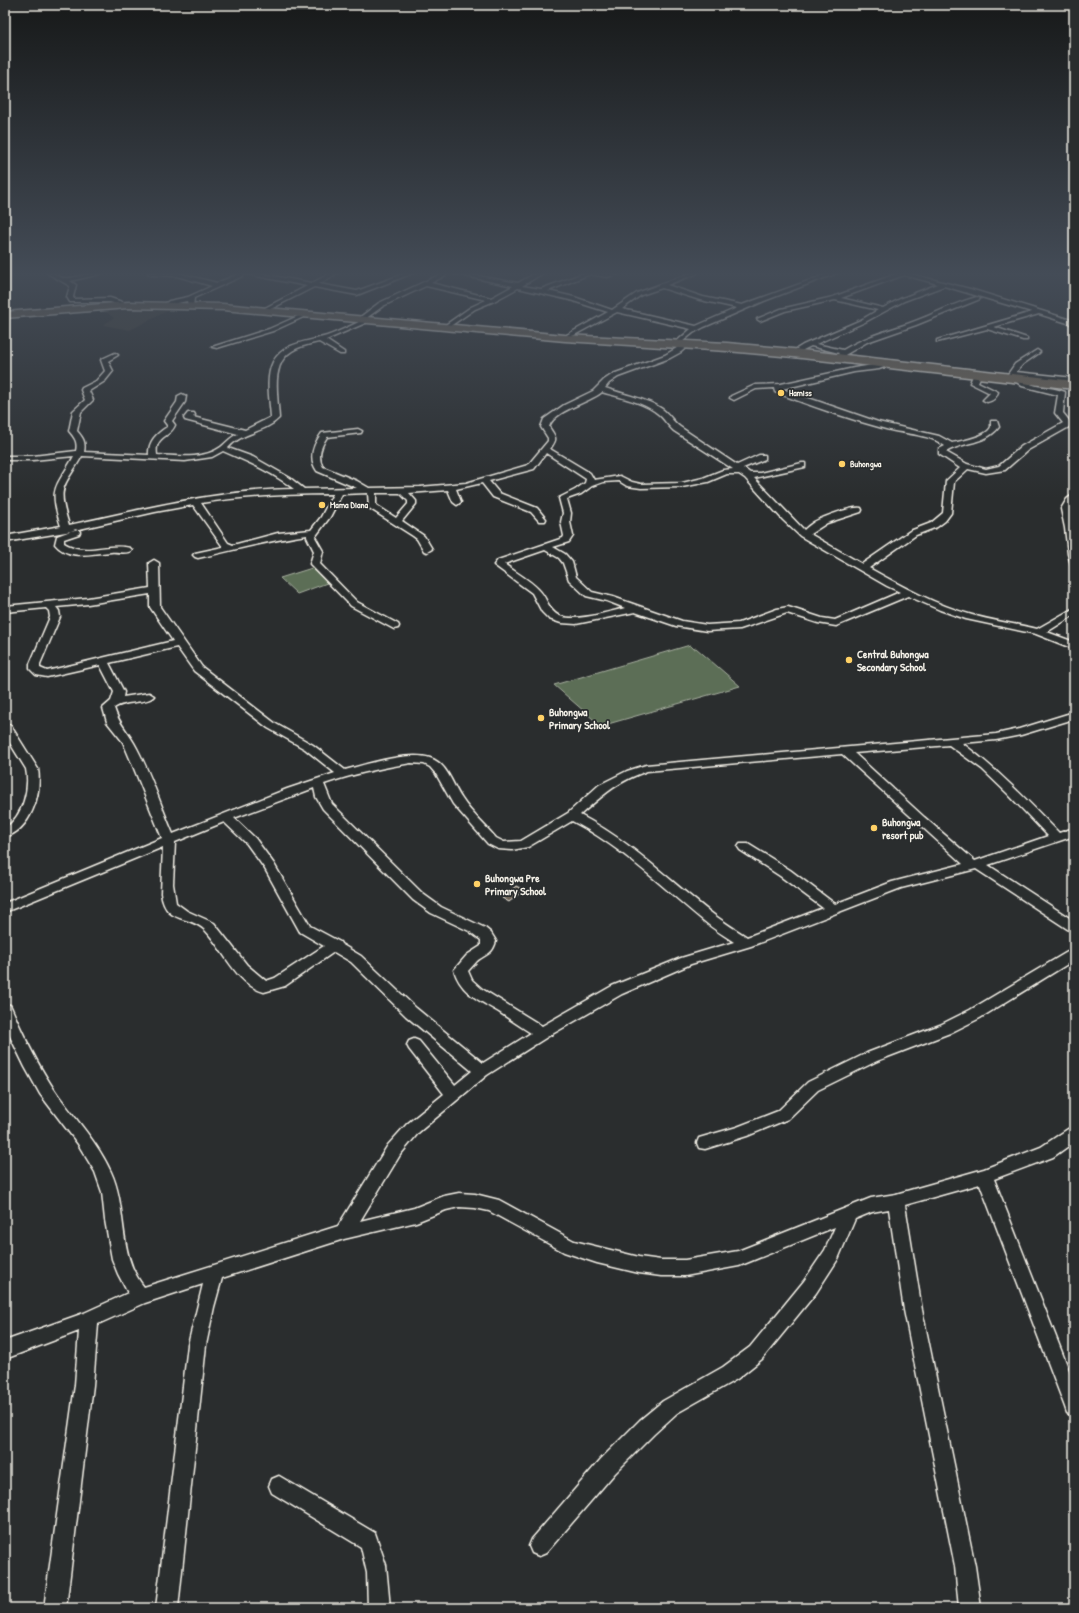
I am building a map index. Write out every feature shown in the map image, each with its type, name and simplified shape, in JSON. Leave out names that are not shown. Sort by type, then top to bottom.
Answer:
[{"type":"highway","points":[[735,348],[842,355],[890,363],[1074,384]]},
{"type":"street","points":[[5,458],[33,458],[80,454],[153,458],[191,458],[209,455],[224,448],[225,445],[234,438],[262,427],[275,418],[273,380],[277,362],[291,348]]},
{"type":"street","points":[[334,348],[342,353]]},
{"type":"street","points":[[224,448],[250,459],[300,487],[315,491],[402,490],[451,487],[485,481],[531,467],[552,441],[546,427],[547,421],[567,407],[596,394],[604,383],[612,377],[683,348]]},
{"type":"street","points":[[793,353],[801,348]]},
{"type":"street","points":[[823,348],[842,355],[852,348]]},
{"type":"street","points":[[1013,376],[1017,366],[1036,352]]},
{"type":"street","points":[[66,528],[60,509],[58,492],[64,474],[80,454],[82,448],[78,435],[73,432],[77,411],[89,400],[85,390],[93,386],[108,374],[109,371],[105,359],[115,355]]},
{"type":"street","points":[[734,398],[755,387],[781,386],[854,370],[879,367],[890,363]]},
{"type":"street","points":[[978,373],[974,383],[994,392],[993,396],[987,400]]},
{"type":"street","points":[[1013,376],[1074,380]]},
{"type":"street","points":[[994,423],[994,427],[991,432],[982,437],[950,446],[942,453],[964,466],[986,471],[994,471],[1002,468],[1025,448],[1066,425],[1067,423],[1059,413],[1062,394],[1054,390],[1025,384],[1013,376]]},
{"type":"street","points":[[781,386],[778,390],[790,395],[880,425],[940,440],[948,443],[950,446]]},
{"type":"street","points":[[601,389],[652,406],[661,412],[669,423],[677,429],[712,450],[742,472],[803,534],[862,568],[943,608],[970,617],[1039,632],[1074,646]]},
{"type":"street","points":[[153,458],[152,451],[157,437],[170,428],[171,425],[168,421],[181,402],[182,396]]},
{"type":"street","points":[[192,415],[188,418],[222,429],[248,433]]},
{"type":"street","points":[[358,431],[325,435],[318,449],[316,460],[320,469],[354,482],[371,491]]},
{"type":"street","points":[[544,449],[587,475],[590,479],[589,484]]},
{"type":"street","points":[[742,472],[762,457]]},
{"type":"street","points":[[636,609],[576,621],[560,620],[548,613],[540,596],[535,591],[499,565],[501,562],[506,560],[546,548],[570,537],[565,521],[567,512],[562,502],[563,498],[578,492],[589,484],[602,480],[620,478],[630,484],[641,486],[682,485],[705,480],[726,472],[742,472],[760,475],[802,465]]},
{"type":"street","points":[[862,568],[882,556],[913,533],[934,525],[942,519],[947,513],[950,481],[964,468],[964,466]]},
{"type":"street","points":[[485,481],[493,493],[536,511],[542,519]]},
{"type":"street","points":[[5,539],[195,501],[300,487]]},
{"type":"street","points":[[451,487],[457,502]]},
{"type":"street","points":[[397,522],[412,504],[412,501],[402,490]]},
{"type":"street","points":[[339,491],[320,525],[313,532],[311,537],[318,549],[318,556],[315,564],[317,568],[354,604],[394,626]]},
{"type":"street","points":[[371,491],[372,506],[421,538],[427,549]]},
{"type":"street","points":[[1074,496],[1066,505],[1074,562]]},
{"type":"street","points":[[195,501],[226,546],[232,548]]},
{"type":"street","points":[[803,534],[812,530],[817,524],[826,520],[858,510]]},
{"type":"street","points":[[110,518],[60,538],[59,544],[74,552],[85,554],[107,548],[128,550]]},
{"type":"street","points":[[198,555],[278,536],[313,532]]},
{"type":"street","points":[[546,548],[562,556],[567,562],[572,578],[589,594],[610,599],[680,624],[707,628],[740,626],[780,611],[788,610],[821,621],[836,623],[908,592]]},
{"type":"street","points":[[154,563],[155,607],[191,662],[209,680],[272,726],[321,755],[343,774]]},
{"type":"street","points":[[5,608],[88,601],[154,590]]},
{"type":"street","points":[[49,605],[54,611],[55,617],[35,664],[35,670],[40,673],[47,674],[179,642]]},
{"type":"street","points":[[1039,632],[1074,611]]},
{"type":"street","points":[[104,663],[119,692],[116,701]]},
{"type":"street","points":[[149,696],[116,701],[110,704],[108,708],[113,722],[128,742],[137,761],[169,840],[166,893],[170,905],[184,915],[201,921],[208,926],[245,971],[259,985],[264,987],[280,982],[335,945]]},
{"type":"street","points":[[5,908],[169,840],[318,783],[343,774],[382,764],[412,760],[427,761],[434,765],[441,772],[457,801],[492,841],[502,846],[512,846],[524,844],[572,816],[603,788],[630,773],[646,768],[996,737],[1021,732],[1074,715]]},
{"type":"street","points":[[5,726],[32,769],[34,776],[31,798],[20,820],[15,827],[5,833]]},
{"type":"street","points":[[950,740],[986,767],[1012,791],[1056,837]]},
{"type":"street","points":[[844,750],[920,820],[975,865],[1074,927]]},
{"type":"street","points":[[318,783],[322,797],[327,806],[418,897],[434,909],[479,930],[488,936],[489,941],[487,948],[466,964],[461,970],[462,976],[473,990],[481,997],[503,1008],[524,1023],[542,1033]]},
{"type":"street","points":[[572,816],[597,829],[625,848],[710,919],[746,943]]},
{"type":"street","points":[[227,818],[251,841],[270,866],[305,929],[314,936],[335,945],[356,959],[411,1012],[482,1071]]},
{"type":"street","points":[[344,1232],[394,1150],[413,1128],[482,1071],[542,1033],[617,990],[686,961],[746,943],[897,885],[975,865],[1074,832]]},
{"type":"street","points":[[744,847],[785,873],[833,909]]},
{"type":"street","points":[[704,1143],[741,1132],[784,1115],[813,1086],[837,1072],[872,1057],[945,1030],[975,1014],[1074,954]]},
{"type":"street","points":[[5,1009],[29,1061],[41,1081],[54,1101],[86,1141],[98,1159],[109,1185],[114,1226],[122,1260],[130,1281],[141,1296]]},
{"type":"street","points":[[414,1045],[453,1094]]},
{"type":"street","points":[[5,1350],[89,1319],[141,1296],[344,1232],[416,1215],[444,1203],[459,1200],[475,1201],[493,1205],[570,1247],[639,1265],[661,1268],[685,1268],[738,1258],[871,1205],[896,1201],[985,1176],[1047,1152],[1074,1134]]},
{"type":"street","points":[[985,1176],[1074,1407]]},
{"type":"street","points":[[896,1201],[914,1310],[965,1566],[970,1608]]},
{"type":"street","points":[[539,1546],[608,1466],[647,1427],[670,1407],[730,1373],[756,1353],[810,1287],[832,1254],[848,1215]]},
{"type":"street","points":[[168,1608],[197,1344],[205,1307],[215,1273]]},
{"type":"street","points":[[55,1608],[84,1384],[89,1319]]},
{"type":"street","points":[[279,1486],[368,1540],[374,1552],[378,1568],[379,1608]]},
{"type":"green space","points":[[312,568],[327,583],[297,594],[280,578]]},
{"type":"green space","points":[[690,645],[694,649],[696,648],[740,686],[601,726],[554,685]]},
{"type":"building","points":[[516,886],[524,890],[509,902],[502,898]]},
{"type":"place","name":"Hamiss","points":[[781,393]]},
{"type":"place","name":"Buhongwa","points":[[842,464]]},
{"type":"place","name":"Mama Diana","points":[[322,505]]},
{"type":"place","name":"Central Buhongwa Secondary School","points":[[849,660]]},
{"type":"place","name":"Buhongwa Primary School","points":[[541,718]]},
{"type":"place","name":"Buhongwa resort pub","points":[[874,828]]},
{"type":"place","name":"Buhongwa Pre Primary School","points":[[477,884]]}]
